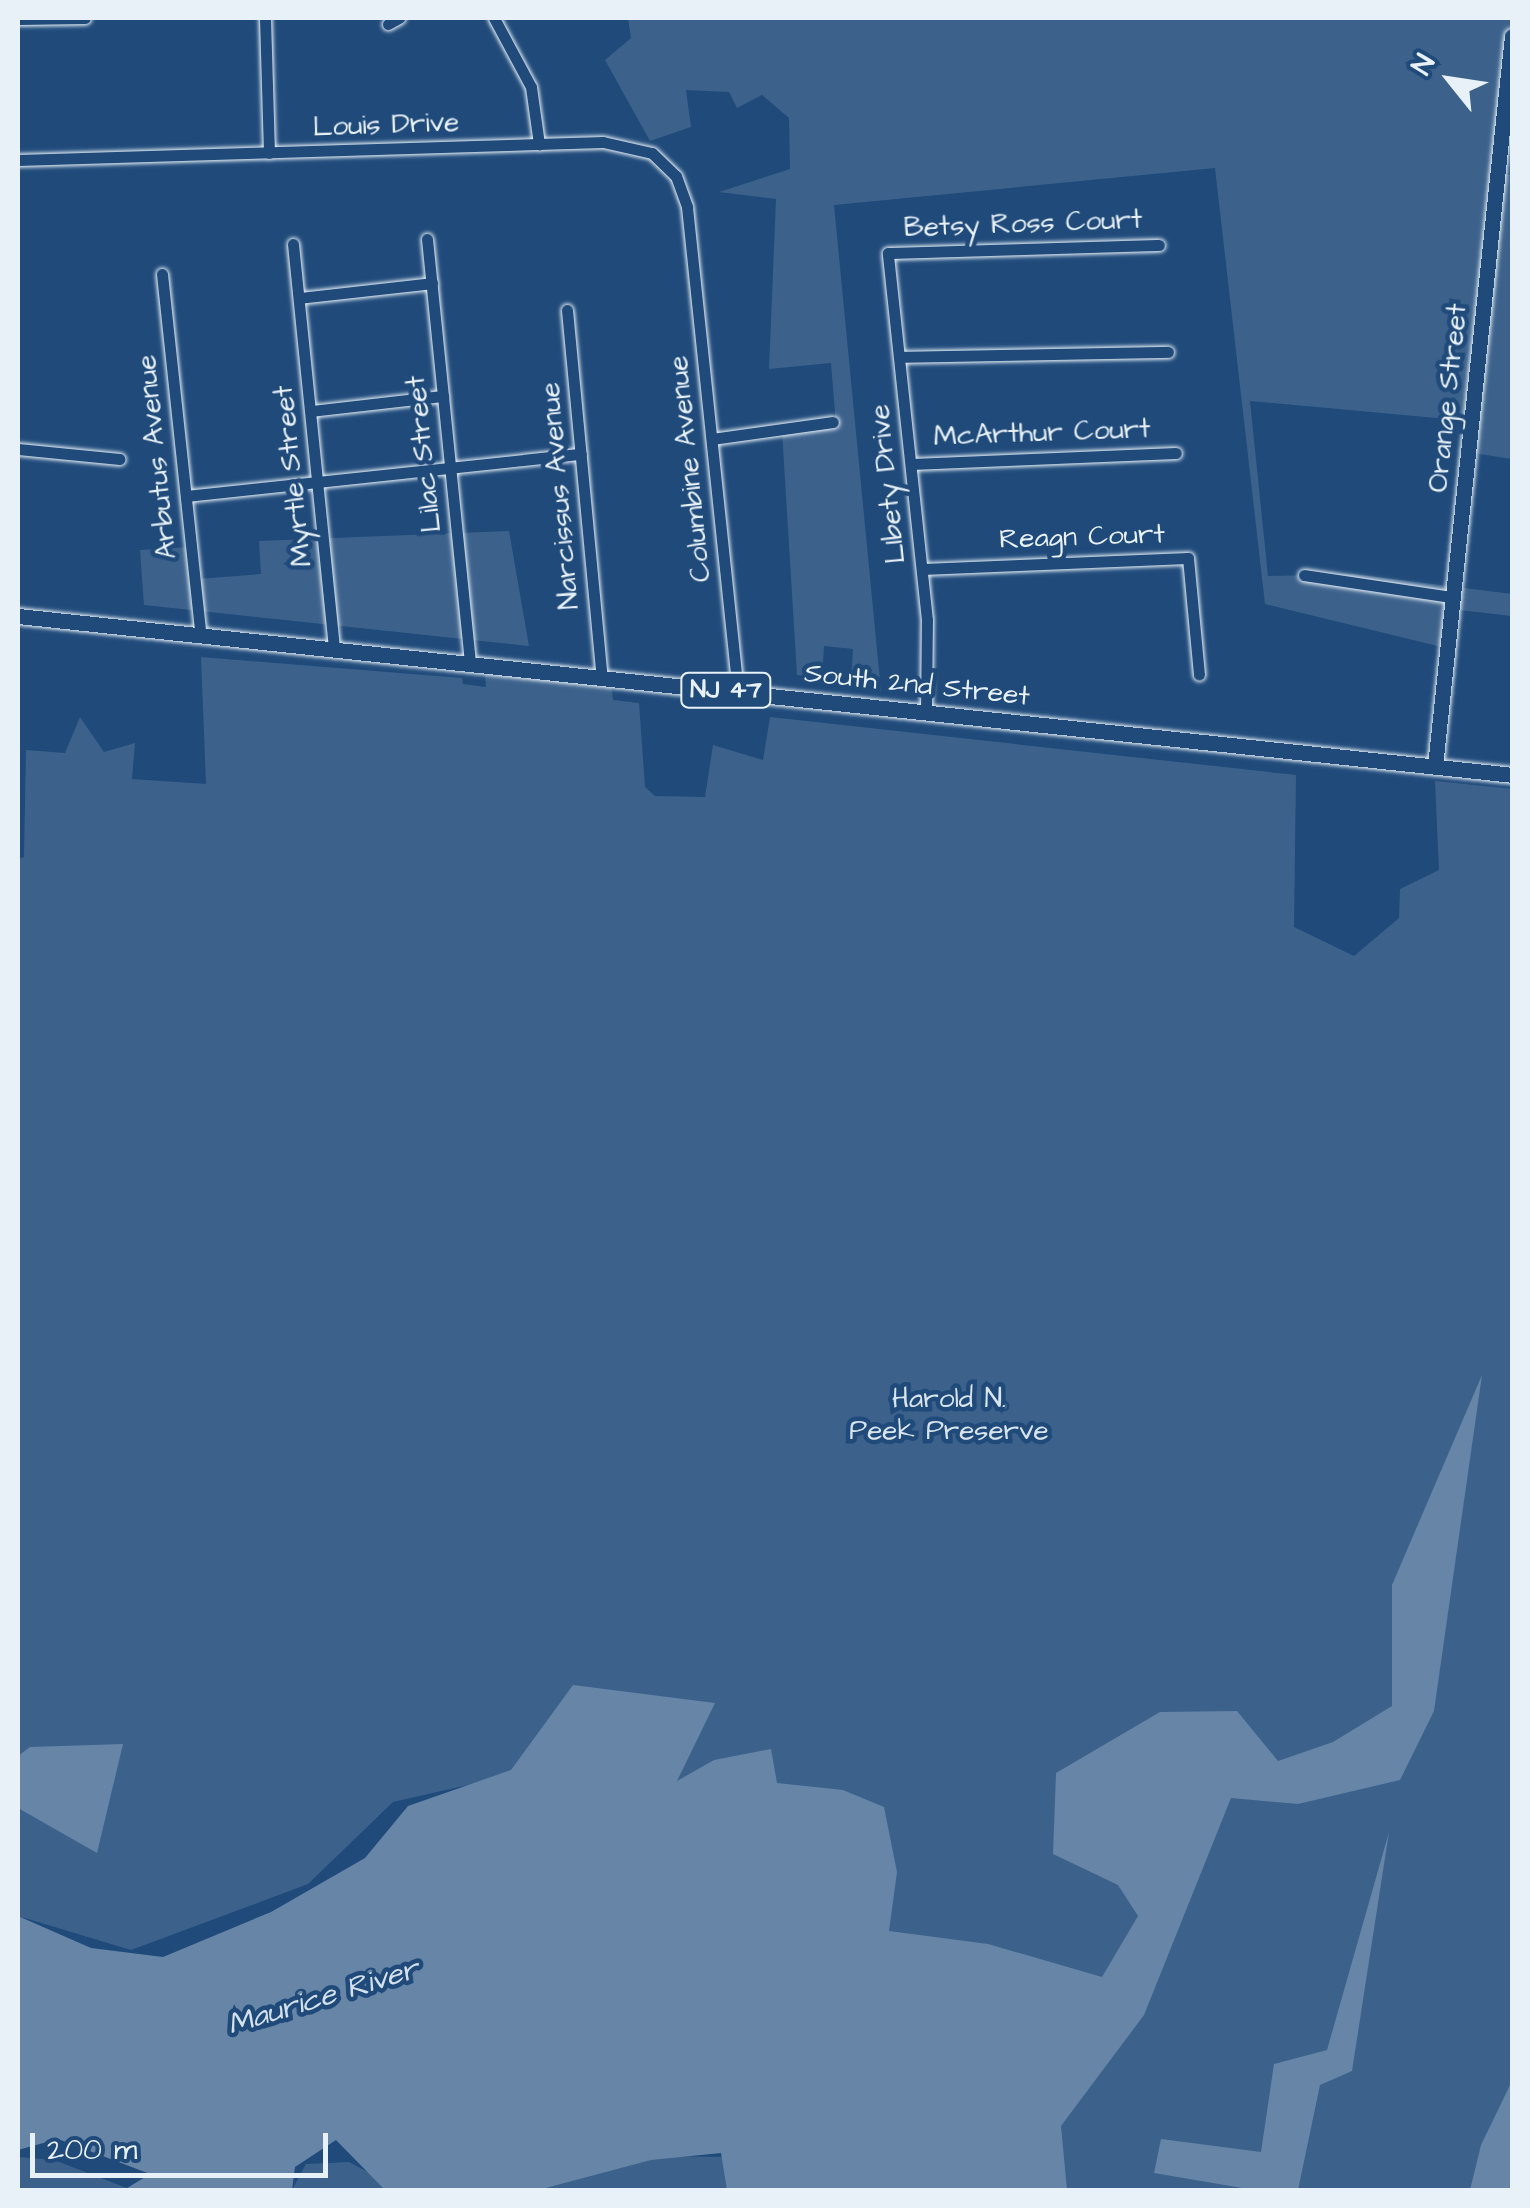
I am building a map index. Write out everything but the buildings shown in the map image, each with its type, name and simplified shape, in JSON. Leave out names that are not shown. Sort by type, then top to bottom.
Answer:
[{"type":"main road","name":"Orange Street","points":[[1435,766],[1512,36]]},
{"type":"main road","name":"South 2nd Street","points":[[18,616],[1512,775]]},
{"type":"street","points":[[18,19],[85,18]]},
{"type":"street","points":[[265,18],[268,153]]},
{"type":"street","points":[[494,18],[530,87],[538,144]]},
{"type":"street","name":"Louis Drive","points":[[18,160],[631,143],[652,152],[684,193],[691,242]]},
{"type":"street","name":"Lilac Street","points":[[428,239],[470,663]]},
{"type":"street","name":"Columbine Avenue","points":[[691,242],[738,691]]},
{"type":"street","name":"Myrtle Street","points":[[293,244],[334,649]]},
{"type":"street","name":"Betsy Ross Court","points":[[888,253],[1159,245]]},
{"type":"street","name":"LIbety Drive","points":[[888,253],[922,569],[926,711]]},
{"type":"street","name":"Arbutus Avenue","points":[[162,274],[201,636]]},
{"type":"street","points":[[299,298],[432,283]]},
{"type":"street","name":"Narcissus Avenue","points":[[567,310],[602,677]]},
{"type":"street","points":[[899,357],[1168,352]]},
{"type":"street","points":[[311,410],[443,396]]},
{"type":"street","points":[[712,439],[834,422]]},
{"type":"street","points":[[18,449],[120,460]]},
{"type":"street","name":"McArthur Court","points":[[910,464],[1176,453]]},
{"type":"street","points":[[186,496],[581,454]]},
{"type":"street","name":"Reagn Court","points":[[922,569],[1188,558],[1199,674]]},
{"type":"street","points":[[1304,576],[1452,596]]},
{"type":"green space","points":[[628,18],[1512,18],[1498,175],[1512,175],[1512,459],[1466,452],[1469,421],[1250,401],[1268,576],[1353,574],[1512,594],[1512,616],[1450,609],[1446,648],[1265,604],[1215,168],[834,205],[881,691],[851,681],[853,649],[824,646],[822,678],[797,675],[782,431],[836,425],[831,363],[769,369],[776,199],[719,192],[790,169],[789,118],[762,95],[737,108],[729,92],[686,90],[691,127],[650,141],[605,60],[631,38]]},
{"type":"green space","points":[[509,531],[529,646],[144,605],[140,550],[191,547],[197,579],[261,574],[259,541]]},
{"type":"green space","name":"Harold N. Peek Preserve","points":[[201,657],[462,678],[463,684],[486,687],[484,663],[611,678],[613,700],[639,703],[645,787],[655,796],[705,797],[713,745],[763,760],[770,717],[1296,775],[1294,927],[1354,956],[1399,918],[1400,889],[1439,870],[1435,781],[1512,789],[1512,2190],[1048,2190],[540,1745],[497,1785],[494,1779],[393,1802],[308,1884],[131,1950],[18,1916],[18,859],[24,857],[26,750],[65,753],[80,717],[104,752],[135,743],[132,779],[206,784]]},
{"type":"green space","points":[[659,2156],[729,2157],[735,2190],[517,2190]]},
{"type":"green space","points":[[18,2157],[54,2160],[132,2190],[18,2190]]},
{"type":"green space","points":[[349,2162],[402,2190],[292,2190],[306,2164]]},
{"type":"water","name":"Maurice River","points":[[1482,1375],[1434,1711],[1400,1780],[1298,1804],[1231,1798],[1144,2015],[1061,2126],[1067,2190],[727,2190],[721,2153],[651,2160],[538,2190],[385,2190],[336,2140],[295,2167],[292,2190],[124,2190],[150,2174],[58,2139],[18,2150],[18,1916],[91,1948],[163,1957],[271,1912],[365,1858],[408,1806],[511,1770],[573,1685],[715,1703],[677,1781],[714,1760],[771,1749],[777,1783],[843,1790],[884,1807],[897,1872],[889,1931],[988,1944],[1102,1977],[1138,1916],[1118,1885],[1053,1854],[1056,1773],[1160,1712],[1237,1711],[1278,1761],[1333,1742],[1392,1706],[1392,1585]]},
{"type":"water","points":[[123,1744],[97,1853],[18,1808],[18,1756],[30,1747]]},
{"type":"water","points":[[1389,1832],[1352,2071],[1320,2085],[1298,2190],[1254,2190],[1154,2173],[1161,2139],[1261,2152],[1274,2064],[1327,2050]]},
{"type":"water","points":[[1512,2081],[1512,2190],[1470,2190],[1481,2145]]}]
